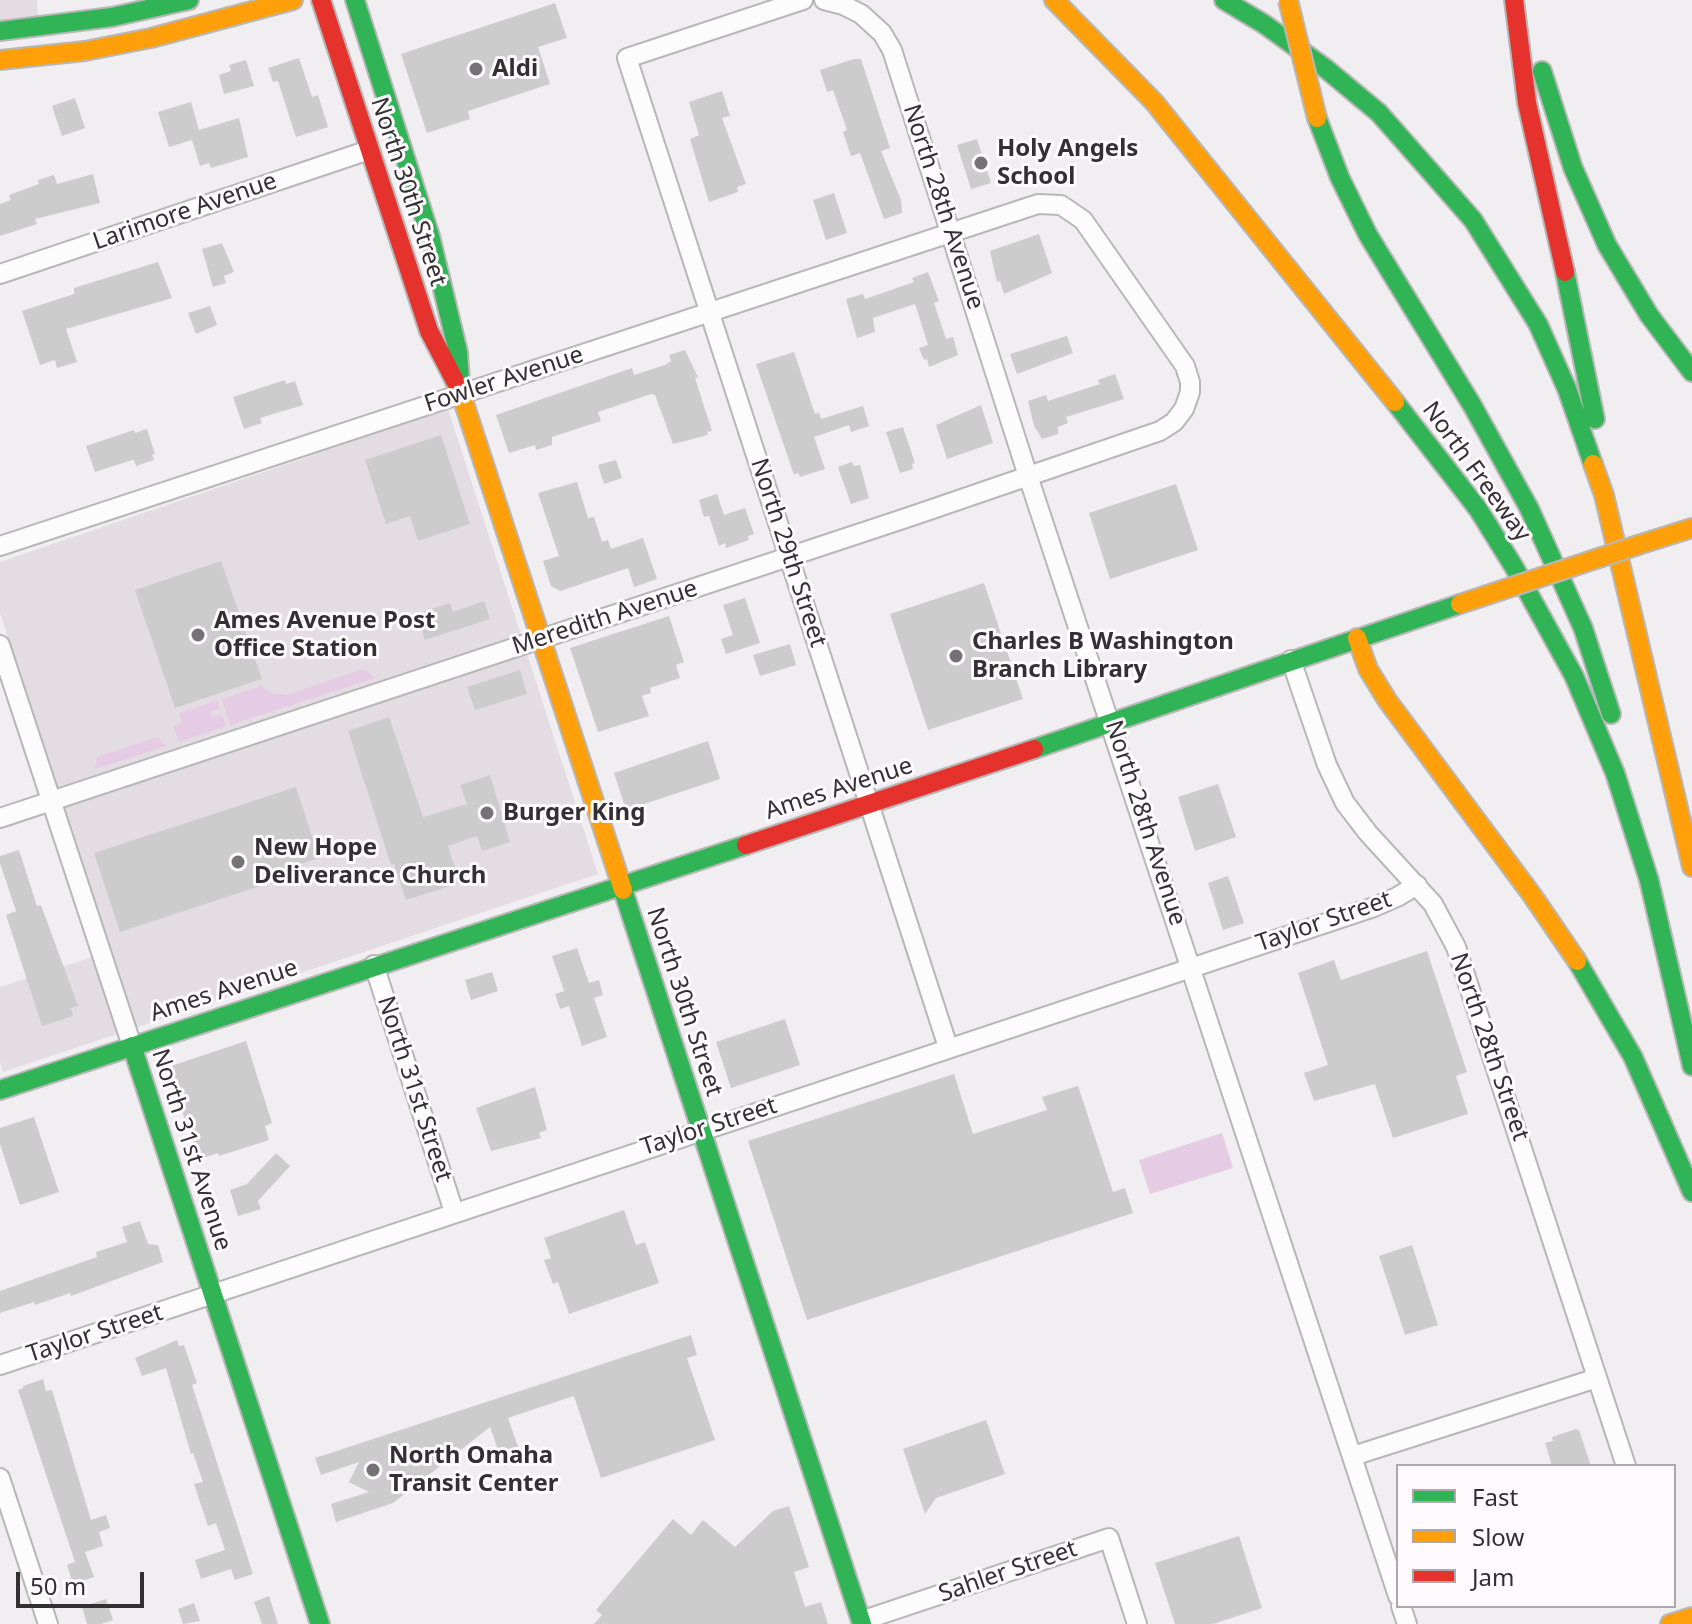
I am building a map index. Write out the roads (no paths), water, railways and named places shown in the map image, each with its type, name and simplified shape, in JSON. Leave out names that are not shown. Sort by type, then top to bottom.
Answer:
[{"type":"main road","points":[[0,31],[97,19],[189,0]]},
{"type":"main road","points":[[0,60],[85,51],[151,38],[293,0]]},
{"type":"main road","name":"North 30th Street","points":[[321,0],[429,331],[461,394],[862,1623]]},
{"type":"main road","name":"North 30th Street","points":[[355,0],[438,265],[458,352],[461,394]]},
{"type":"main road","name":"North Freeway","points":[[1054,0],[1154,102],[1432,448],[1478,509],[1530,594],[1574,676],[1610,762],[1649,880],[1692,1066]]},
{"type":"main road","points":[[1224,0],[1264,24],[1325,68],[1379,113],[1441,180],[1490,244],[1538,324],[1567,389],[1604,495],[1692,867]]},
{"type":"main road","points":[[1288,0],[1317,118],[1340,178],[1368,235],[1493,441],[1553,557],[1583,628],[1614,724],[1635,805],[1649,880]]},
{"type":"main road","points":[[1514,0],[1527,103],[1573,306],[1628,588]]},
{"type":"main road","points":[[1529,0],[1545,81],[1580,187],[1627,281],[1692,372]]},
{"type":"main road","name":"Ames Avenue","points":[[0,1090],[869,805],[1291,660],[1685,530]]},
{"type":"main road","points":[[1357,638],[1366,664],[1382,692],[1538,904],[1594,986],[1639,1069],[1692,1192]]},
{"type":"main road","name":"North 31st Avenue","points":[[132,1046],[320,1624]]},
{"type":"street","name":"North 29th Street","points":[[803,0],[627,58],[948,1047]]},
{"type":"street","name":"North 28th Avenue","points":[[824,0],[861,14],[882,33],[892,50],[1028,476],[1396,1590]]},
{"type":"street","name":"Larimore Avenue","points":[[0,274],[369,150]]},
{"type":"street","name":"Fowler Avenue","points":[[0,546],[951,232],[1049,203],[1071,209],[1083,220],[1185,366],[1190,392]]},
{"type":"street","name":"Meredith Avenue","points":[[0,818],[1160,431],[1174,422],[1184,409],[1190,392]]},
{"type":"street","name":"North 31st Avenue","points":[[0,645],[132,1046]]},
{"type":"street","name":"North 28th Street","points":[[1291,660],[1327,765],[1345,803],[1438,912],[1459,954],[1625,1464]]},
{"type":"street","name":"Taylor Street","points":[[0,1365],[1374,907],[1417,885]]},
{"type":"street","name":"North 31st Street","points":[[374,965],[454,1212]]},
{"type":"street","points":[[1353,1456],[1597,1378]]},
{"type":"street","points":[[0,1478],[48,1624]]},
{"type":"street","name":"Sahler Street","points":[[862,1623],[1109,1538],[1137,1624]]},
{"type":"place","name":"Aldi","points":[[476,69]]},
{"type":"place","name":"Holy Angels School","points":[[981,163]]},
{"type":"place","name":"Ames Avenue Post Office Station","points":[[198,635]]},
{"type":"place","name":"Charles B Washington Branch Library","points":[[956,656]]},
{"type":"place","name":"Burger King","points":[[487,813]]},
{"type":"place","name":"New Hope Deliverance Church","points":[[238,862]]},
{"type":"place","name":"North Omaha Transit Center","points":[[373,1470]]}]
